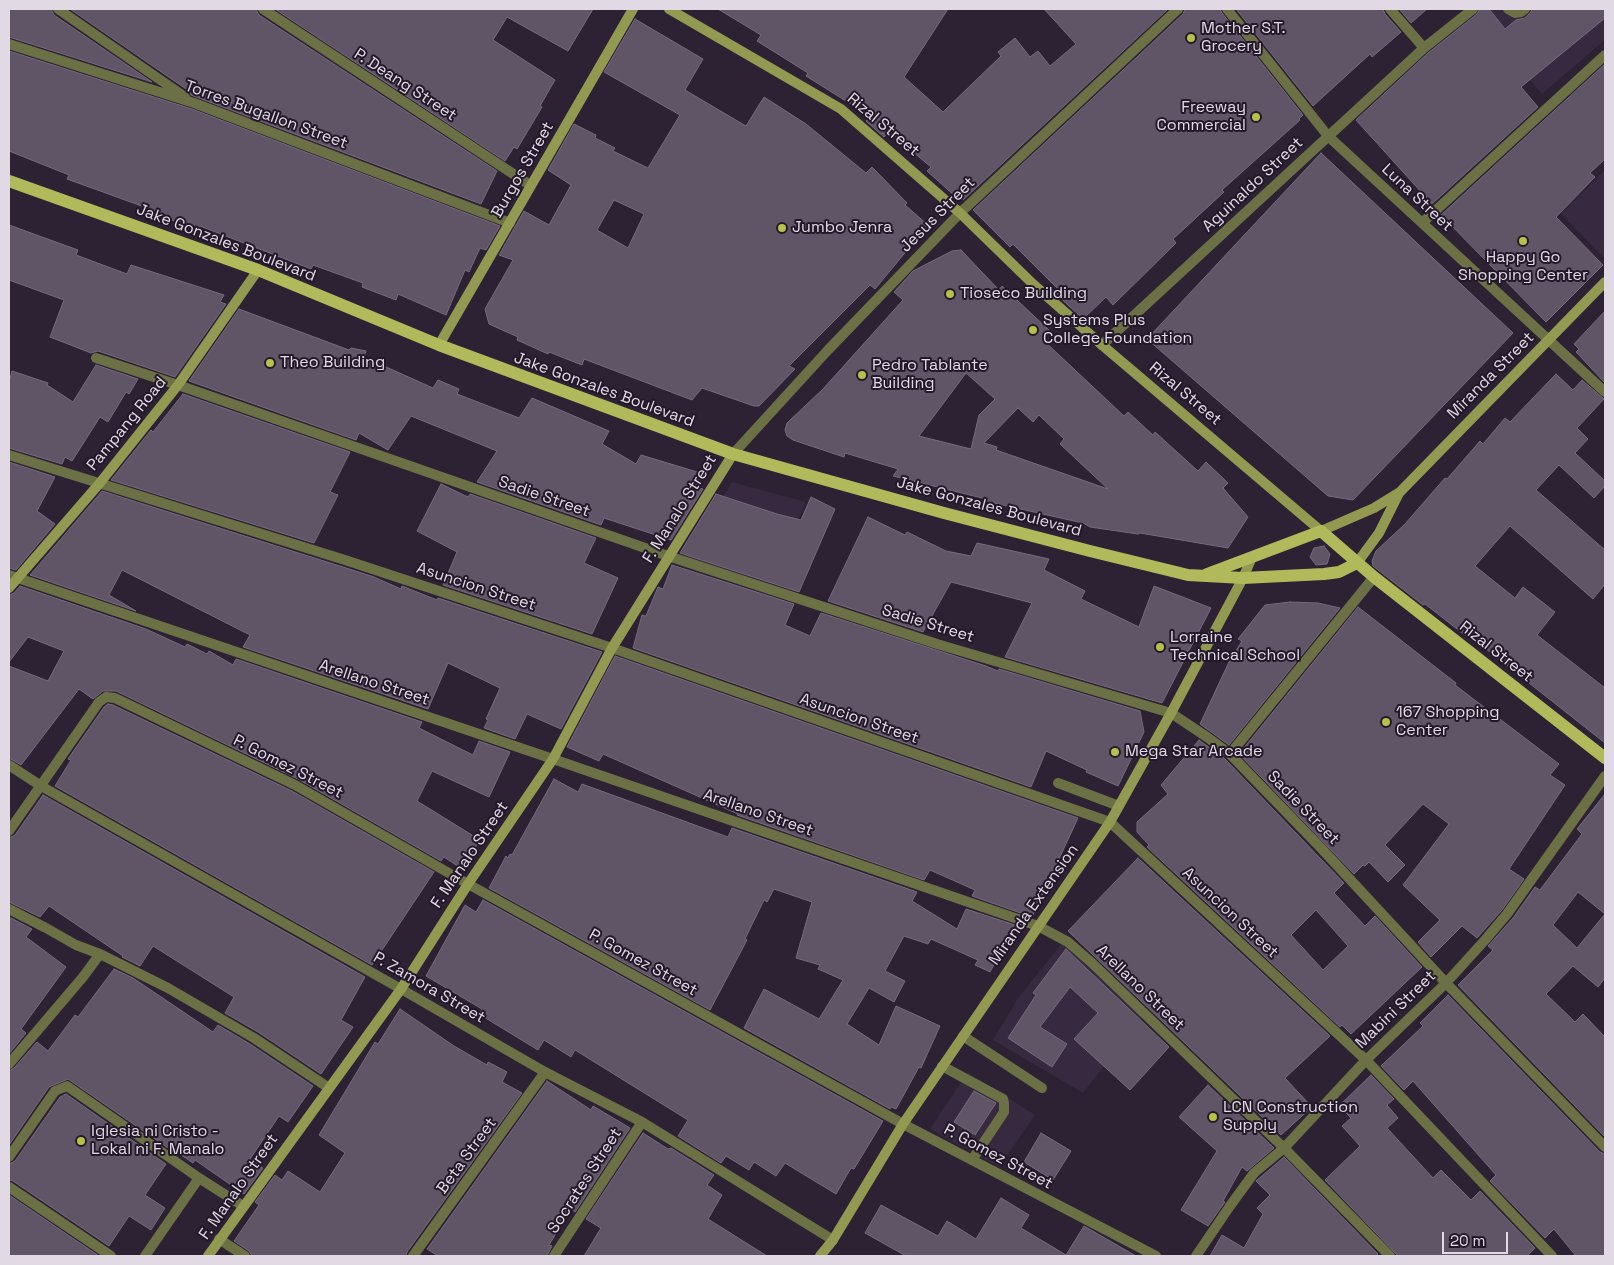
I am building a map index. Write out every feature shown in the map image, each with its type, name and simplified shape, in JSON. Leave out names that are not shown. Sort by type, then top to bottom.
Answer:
[{"type":"main road","name":"Jake Gonzales Boulevard","points":[[9,181],[258,270],[439,346],[733,454],[1090,551],[1188,575],[1243,578],[1324,574],[1339,572],[1357,563]]},
{"type":"main road","name":"Jake Gonzales Boulevard","points":[[1204,576],[1321,531]]},
{"type":"main road","name":"Rizal Street","points":[[1321,531],[1374,577],[1605,758]]},
{"type":"street","points":[[58,9],[194,104]]},
{"type":"street","name":"P. Deang Street","points":[[262,9],[530,185]]},
{"type":"street","name":"Burgos Street","points":[[439,346],[633,9]]},
{"type":"street","name":"Rizal Street","points":[[669,9],[841,109],[960,212],[1033,284],[1102,345],[1321,531]]},
{"type":"street","name":"Jesus Street","points":[[733,454],[828,350],[960,212],[1178,9]]},
{"type":"street","name":"Luna Street","points":[[1226,9],[1328,136],[1605,392]]},
{"type":"street","points":[[1390,9],[1424,48]]},
{"type":"street","name":"Aguinaldo Street","points":[[1102,345],[1424,48],[1473,9]]},
{"type":"street","points":[[1508,9],[1515,13],[1525,9]]},
{"type":"street","name":"Torres Bugallon Street","points":[[9,44],[194,104],[510,223]]},
{"type":"street","points":[[1422,223],[1605,56]]},
{"type":"street","name":"Pampang Road","points":[[9,588],[13,577],[99,484],[178,385],[258,270]]},
{"type":"street","name":"Miranda Street","points":[[1321,531],[1374,508],[1400,492],[1605,282]]},
{"type":"street","name":"Sadie Street","points":[[96,358],[668,556],[937,644],[1171,713],[1230,754],[1605,1147]]},
{"type":"street","name":"Asuncion Street","points":[[9,454],[99,484],[345,560],[612,648],[1110,822],[1366,1060],[1552,1256]]},
{"type":"street","name":"F. Manalo Street","points":[[208,1256],[401,988],[552,759],[612,648],[733,454]]},
{"type":"street","name":"Miranda Street","points":[[1357,563],[1380,533],[1400,492]]},
{"type":"street","name":"Miranda Extension","points":[[820,1256],[833,1240],[942,1066],[1110,822],[1171,713],[1243,578],[1252,557]]},
{"type":"street","name":"Arellano Street","points":[[13,577],[1038,926],[1068,942],[1092,963],[1284,1148],[1390,1256]]},
{"type":"street","points":[[1230,754],[1374,577]]},
{"type":"street","name":"P. Gomez Street","points":[[41,786],[99,702],[106,697],[116,698],[295,785],[468,884],[904,1124],[1156,1256]]},
{"type":"street","name":"P. Zamora Street","points":[[9,766],[41,786],[401,988],[546,1072],[642,1122],[833,1240]]},
{"type":"street","name":"Mabini Street","points":[[1196,1256],[1254,1174],[1284,1148],[1366,1060],[1446,982],[1506,914],[1605,776]]},
{"type":"street","points":[[1058,782],[1119,806]]},
{"type":"street","points":[[9,830],[41,786]]},
{"type":"street","points":[[9,909],[76,946],[100,954],[168,988],[246,1033],[329,1088]]},
{"type":"street","points":[[9,1064],[65,999],[100,954]]},
{"type":"street","points":[[963,1036],[1042,1088]]},
{"type":"street","points":[[942,1066],[1003,1100],[1004,1103],[1004,1112],[972,1160]]},
{"type":"street","name":"Beta Street","points":[[413,1256],[546,1072]]},
{"type":"street","points":[[9,1156],[55,1091],[67,1086],[199,1178],[244,1206]]},
{"type":"street","name":"Socrates Street","points":[[554,1256],[642,1122]]},
{"type":"street","points":[[145,1256],[199,1178]]},
{"type":"street","points":[[9,1187],[111,1256]]},
{"type":"street","points":[[220,1239],[245,1256]]},
{"type":"shaded area","points":[[1470,9],[1605,9],[1605,40],[1542,94]]},
{"type":"shaded area","points":[[1605,170],[1605,259],[1561,214]]},
{"type":"shaded area","points":[[732,482],[806,502],[770,583],[684,557]]},
{"type":"shaded area","points":[[1063,942],[1143,1016],[1083,1093],[993,1040],[1018,998]]},
{"type":"shaded area","points":[[968,1072],[1035,1115],[999,1167],[930,1129]]},
{"type":"building","points":[[9,9],[51,9],[54,15],[152,82],[9,37]]},
{"type":"building","points":[[70,9],[256,9],[259,15],[497,171],[481,204],[191,95],[189,91]]},
{"type":"building","points":[[275,9],[593,9],[568,51],[507,17],[493,40],[555,80],[540,106],[542,107],[517,149],[514,147],[505,161]]},
{"type":"building","points":[[718,9],[948,9],[904,77],[943,112],[1001,56],[998,52],[1015,38],[1030,57],[1038,51],[1050,66],[1076,44],[1044,9],[1168,9],[963,200],[958,195],[956,197],[927,171],[931,167],[889,132],[884,137],[866,121],[870,116],[806,76],[808,73],[757,41],[761,35]]},
{"type":"building","points":[[1185,9],[1220,9],[1303,115],[1300,120],[1222,190],[1224,192],[1173,239],[1176,243],[1113,305],[1106,297],[1083,319],[1054,292],[1057,288],[1013,244],[1010,247],[973,210],[1183,14]]},
{"type":"building","points":[[1236,9],[1383,9],[1385,14],[1401,32],[1372,57],[1370,54],[1313,106]]},
{"type":"building","points":[[1399,9],[1427,9],[1411,23]]},
{"type":"building","points":[[1480,9],[1489,9],[1505,29],[1516,20],[1525,18],[1532,9],[1605,9],[1605,18],[1521,87],[1538,107],[1432,204],[1356,120],[1428,53],[1477,14]]},
{"type":"building","points":[[635,19],[703,59],[685,90],[746,126],[764,97],[806,124],[866,173],[872,167],[907,203],[905,205],[928,225],[875,289],[870,285],[789,366],[795,369],[759,406],[754,406],[702,388],[692,400],[584,359],[582,365],[549,352],[548,354],[517,340],[518,337],[489,324],[485,309],[513,260],[499,255],[524,211],[549,225],[571,185],[548,170],[574,124],[596,135],[595,138],[615,148],[613,151],[648,168],[680,115],[604,72]],"holes":[[[614,200],[644,214],[628,248],[597,230]]]},
{"type":"building","points":[[9,51],[192,109],[500,226],[486,250],[480,248],[469,272],[465,270],[446,315],[398,294],[396,300],[362,287],[363,283],[313,265],[311,269],[200,226],[199,230],[171,220],[172,217],[67,179],[69,175],[9,151]]},
{"type":"building","name":"Happy Go Shopping Center","points":[[1605,64],[1605,159],[1590,173],[1595,177],[1556,217],[1603,265],[1546,322],[1441,215]]},
{"type":"building","points":[[1321,153],[1513,333],[1353,500],[1328,496],[1147,339]]},
{"type":"building","points":[[9,225],[78,250],[76,255],[127,274],[131,265],[224,295],[220,302],[226,304],[175,377],[98,351],[91,353],[50,337],[64,300],[9,280]]},
{"type":"building","points":[[961,250],[999,290],[1002,286],[1050,331],[1042,339],[1124,416],[1128,412],[1153,435],[1155,432],[1198,471],[1206,462],[1228,483],[1223,488],[1248,517],[1228,548],[1140,533],[1090,527],[1083,523],[985,501],[986,499],[893,476],[898,469],[845,453],[844,457],[793,440],[787,436],[785,430],[787,423],[823,389],[903,300],[894,292],[913,271],[952,251]],"holes":[[[966,373],[995,399],[979,415],[971,449],[919,436]],[[1018,408],[1033,422],[1039,415],[1064,439],[1060,444],[1108,489],[996,450],[997,447],[984,443]]]},
{"type":"building","points":[[239,309],[349,350],[351,348],[366,351],[364,357],[433,388],[438,380],[459,389],[457,394],[519,418],[532,398],[609,431],[602,444],[636,464],[641,455],[704,474],[696,487],[703,489],[671,540],[604,518],[601,525],[477,482],[497,451],[411,416],[388,450],[359,433],[356,440],[189,381]]},
{"type":"building","points":[[1605,311],[1605,383],[1576,352],[1579,349],[1574,344]]},
{"type":"building","points":[[96,365],[138,379],[129,394],[126,392],[108,422],[100,417],[72,461],[65,457],[62,464],[9,448],[9,382],[12,371],[48,383],[47,385],[73,402]]},
{"type":"building","points":[[1556,374],[1573,390],[1582,380],[1604,399],[1577,428],[1588,439],[1575,453],[1605,481],[1605,486],[1594,498],[1559,465],[1536,490],[1605,550],[1605,584],[1593,599],[1510,526],[1475,566],[1515,598],[1523,587],[1555,612],[1537,635],[1605,688],[1605,743],[1476,641],[1475,643],[1373,566],[1372,561],[1376,551],[1405,524],[1480,441],[1483,444],[1505,418],[1510,422]]},
{"type":"building","points":[[183,394],[350,452],[330,492],[338,495],[314,543],[111,480]]},
{"type":"building","points":[[9,462],[55,477],[37,511],[55,524],[16,570],[9,568]]},
{"type":"building","points":[[441,484],[468,497],[470,494],[596,538],[584,563],[618,578],[592,634],[443,585],[457,552],[417,531]]},
{"type":"building","points":[[102,491],[374,577],[401,589],[402,586],[437,600],[438,598],[602,652],[561,729],[527,714],[515,739],[484,728],[500,688],[448,663],[428,709],[243,647],[250,635],[122,570],[109,595],[136,611],[30,575]]},
{"type":"building","points":[[716,494],[801,520],[811,497],[835,509],[799,592],[680,553]]},
{"type":"building","points":[[868,517],[905,535],[907,532],[946,551],[971,556],[977,543],[1049,559],[1044,570],[1085,591],[1081,599],[1139,627],[1154,586],[1211,608],[1162,703],[1005,657],[1032,603],[951,582],[923,632],[828,601]]},
{"type":"building","points":[[1324,546],[1330,554],[1327,564],[1316,565],[1310,557],[1314,548]]},
{"type":"building","points":[[672,565],[794,604],[785,625],[810,636],[821,613],[998,671],[999,669],[1140,711],[1144,732],[1118,786],[1046,751],[1031,787],[633,648],[642,615],[646,616],[658,587],[663,589]]},
{"type":"building","points":[[20,586],[146,629],[185,647],[187,644],[207,654],[209,651],[233,665],[236,659],[422,722],[419,728],[473,755],[479,741],[510,752],[489,797],[432,771],[417,801],[480,840],[462,869],[444,857],[441,861],[298,779],[116,691],[103,691],[93,699],[79,689],[21,765],[9,758],[9,666],[48,681],[64,651],[28,637],[9,662],[9,595],[14,593]]},
{"type":"building","points":[[1290,602],[1318,603],[1340,608],[1229,745],[1200,724],[1229,662],[1242,641],[1238,639],[1265,605]]},
{"type":"building","points":[[1358,607],[1456,683],[1455,685],[1559,764],[1550,775],[1565,785],[1509,869],[1524,879],[1502,910],[1477,938],[1462,926],[1431,957],[1418,942],[1440,920],[1403,885],[1449,824],[1423,804],[1385,845],[1405,865],[1388,882],[1369,862],[1354,874],[1239,754]]},
{"type":"building","points":[[615,656],[1078,818],[1032,917],[972,896],[975,890],[930,870],[924,880],[737,815],[603,754],[599,761],[567,747]]},
{"type":"building","points":[[108,704],[292,791],[434,872],[372,965],[55,786],[71,760],[68,759]]},
{"type":"building","points":[[1199,740],[1225,759],[1344,883],[1334,893],[1365,926],[1375,916],[1422,967],[1351,1034],[1342,1025],[1340,1027],[1147,847],[1149,845],[1137,832],[1137,822],[1168,794],[1161,785]],"holes":[[[1316,910],[1348,946],[1323,970],[1291,935]]]},
{"type":"building","points":[[554,779],[578,792],[582,784],[728,837],[732,828],[917,892],[912,901],[957,929],[966,909],[1015,925],[990,972],[975,965],[978,960],[931,939],[928,944],[904,936],[885,971],[905,981],[894,1002],[869,988],[847,1024],[879,1045],[896,1006],[940,1026],[921,1068],[919,1067],[896,1109],[891,1107],[890,1109],[744,1028],[764,989],[819,1019],[843,980],[818,969],[820,965],[796,958],[812,902],[774,889],[767,902],[764,900],[745,939],[747,940],[710,1010],[489,888],[506,856],[508,858],[510,854],[512,855]]},
{"type":"building","points":[[1605,794],[1605,914],[1605,978],[1598,987],[1573,966],[1546,994],[1575,1022],[1583,1014],[1605,1037],[1605,1137],[1458,985],[1493,950],[1488,946],[1513,918],[1535,887],[1540,890],[1582,834],[1577,829]],"holes":[[[1578,892],[1605,914],[1577,948],[1553,925]]]},
{"type":"building","points":[[43,795],[365,977],[341,1020],[353,1027],[321,1074],[258,1032],[225,1013],[234,997],[153,946],[140,966],[122,957],[49,906],[40,917],[9,902],[9,838],[15,835]]},
{"type":"building","points":[[1138,858],[1330,1036],[1285,1078],[1312,1107],[1281,1135],[1068,931]]},
{"type":"building","points":[[483,900],[883,1121],[854,1169],[851,1168],[836,1194],[785,1163],[776,1176],[754,1162],[749,1170],[726,1156],[721,1163],[678,1136],[688,1120],[575,1050],[571,1057],[544,1040],[538,1050],[479,1014],[482,1009],[426,976],[465,905],[476,912]]},
{"type":"building","points":[[9,917],[32,929],[26,937],[66,967],[21,1029],[26,1033],[9,1054]]},
{"type":"building","points":[[1066,949],[1169,1047],[1130,1090],[1074,1039],[1098,1013],[1070,987],[1040,1027],[1067,1044],[1052,1067],[1008,1038],[1036,995],[1033,993]]},
{"type":"building","points":[[114,969],[133,978],[213,1032],[218,1025],[313,1086],[288,1122],[279,1116],[250,1159],[263,1168],[244,1194],[195,1160],[193,1163],[174,1152],[68,1079],[49,1087],[9,1145],[9,1071],[14,1068],[37,1042],[48,1051],[75,1015],[78,1017]]},
{"type":"building","points":[[1448,995],[1600,1152],[1605,1154],[1605,1256],[1576,1256],[1554,1229],[1545,1238],[1490,1181],[1496,1175],[1413,1081],[1404,1090],[1381,1066],[1423,1026],[1420,1023]]},
{"type":"building","points":[[400,1009],[454,1046],[487,1065],[488,1062],[507,1072],[502,1082],[522,1093],[407,1252],[406,1256],[252,1256],[249,1251],[234,1241],[259,1205],[255,1202],[275,1175],[282,1180],[288,1171],[320,1192],[345,1153],[319,1135],[375,1042],[378,1044]]},
{"type":"building","points":[[1371,1075],[1394,1099],[1387,1105],[1398,1118],[1387,1128],[1433,1178],[1441,1170],[1471,1200],[1480,1191],[1535,1248],[1527,1256],[1398,1256],[1325,1180],[1360,1146],[1342,1126],[1351,1118],[1339,1106]]},
{"type":"building","points":[[547,1081],[591,1110],[593,1106],[630,1128],[575,1212],[571,1209],[549,1245],[552,1246],[547,1256],[438,1256],[427,1249]]},
{"type":"building","points":[[1208,1085],[1274,1148],[1247,1171],[1242,1167],[1223,1201],[1225,1202],[1208,1226],[1181,1210],[1217,1151],[1179,1117]]},
{"type":"building","points":[[974,1091],[996,1103],[975,1135],[954,1122]]},
{"type":"building","points":[[66,1094],[166,1164],[145,1195],[165,1208],[151,1230],[129,1216],[109,1246],[9,1180],[9,1164],[15,1161],[60,1097]]},
{"type":"building","points":[[643,1133],[714,1175],[707,1185],[722,1195],[708,1219],[767,1256],[584,1256],[601,1228],[586,1219]]},
{"type":"building","points":[[1041,1133],[1071,1151],[1053,1180],[1024,1162]]},
{"type":"building","points":[[1284,1157],[1378,1254],[1376,1256],[1210,1256],[1222,1235],[1244,1248],[1263,1214],[1257,1208],[1270,1195],[1256,1181]]},
{"type":"building","points":[[9,1195],[99,1256],[9,1256]]},
{"type":"building","points":[[1001,1198],[1029,1215],[1021,1228],[1066,1255],[1084,1226],[1136,1256],[906,1256],[865,1233],[881,1205],[938,1236],[947,1221],[976,1239]]},
{"type":"place","name":"Mother S.T. Grocery","points":[[1191,38]]},
{"type":"place","name":"Freeway Commercial","points":[[1256,117]]},
{"type":"place","name":"Jumbo Jenra","points":[[782,228]]},
{"type":"place","name":"Happy Go Shopping Center","points":[[1523,241]]},
{"type":"place","name":"Tioseco Building","points":[[950,294]]},
{"type":"place","name":"Systems Plus College Foundation","points":[[1033,330]]},
{"type":"place","name":"Theo Building","points":[[270,363]]},
{"type":"place","name":"Pedro Tablante Building","points":[[862,375]]},
{"type":"place","name":"Lorraine Technical School","points":[[1160,647]]},
{"type":"place","name":"167 Shopping Center","points":[[1386,722]]},
{"type":"place","name":"Mega Star Arcade","points":[[1115,752]]},
{"type":"place","name":"LCN Construction Supply","points":[[1213,1117]]},
{"type":"place","name":"Iglesia ni Cristo - Lokal ni F. Manalo","points":[[81,1141]]}]
